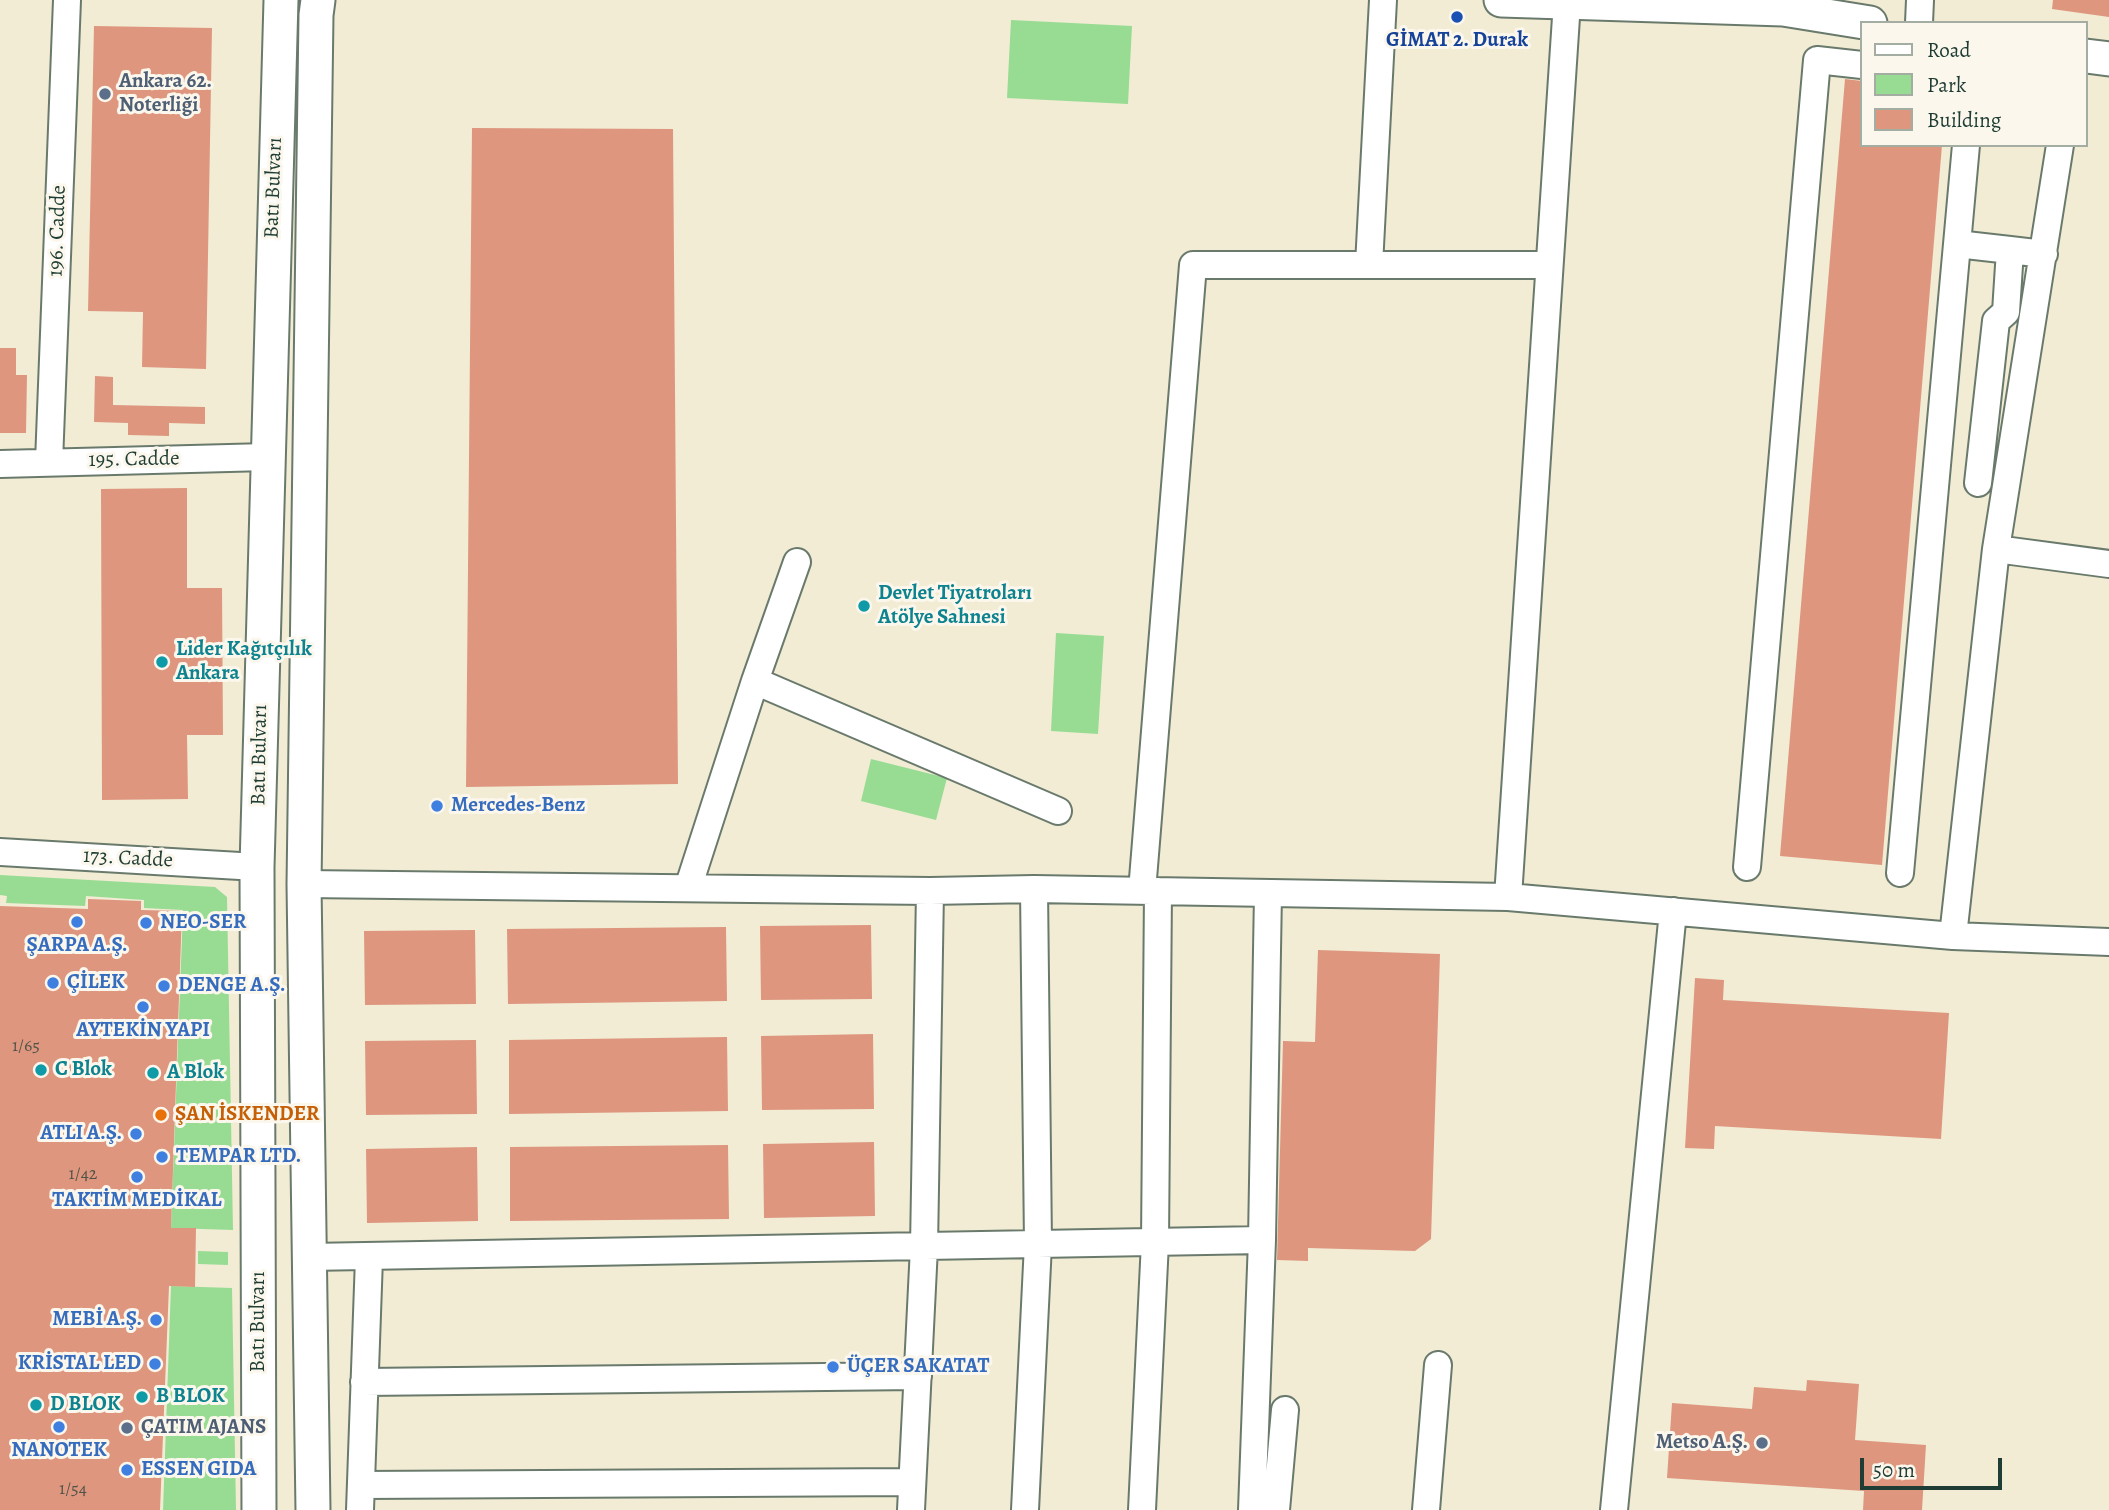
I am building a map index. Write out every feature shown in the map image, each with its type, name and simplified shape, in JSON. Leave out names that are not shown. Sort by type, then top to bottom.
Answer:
[{"type":"main road","name":"Batı Bulvarı","points":[[259,1510],[257,867],[281,0]]},
{"type":"main road","name":"Batı Bulvarı","points":[[313,1510],[304,884],[318,0]]},
{"type":"main road","points":[[1501,0],[1783,4],[1861,21]]},
{"type":"main road","points":[[2088,56],[2109,59]]},
{"type":"street","name":"196. Cadde","points":[[49,462],[67,0]]},
{"type":"street","points":[[1369,265],[1383,0]]},
{"type":"street","points":[[1919,21],[1920,0]]},
{"type":"street","points":[[1508,897],[1567,2]]},
{"type":"street","points":[[1747,867],[1817,61],[1860,65]]},
{"type":"street","points":[[1900,873],[1966,147]]},
{"type":"street","points":[[1953,936],[1997,549],[2060,147]]},
{"type":"street","points":[[1957,244],[2044,254]]},
{"type":"street","points":[[1978,483],[1996,321],[2006,312],[2010,250]]},
{"type":"street","points":[[1143,1510],[1155,1242],[1150,891],[1193,265],[1549,265]]},
{"type":"street","name":"195. Cadde","points":[[0,464],[267,457]]},
{"type":"street","points":[[1936,480],[2007,484]]},
{"type":"street","points":[[1997,549],[2109,564]]},
{"type":"street","points":[[688,888],[797,562]]},
{"type":"street","points":[[755,681],[1058,811]]},
{"type":"street","name":"173. Cadde","points":[[0,852],[257,867]]},
{"type":"street","points":[[304,884],[930,891],[1034,889],[1508,897],[1953,936],[2109,942]]},
{"type":"street","points":[[1025,1510],[1038,1244],[1034,889]]},
{"type":"street","points":[[911,1510],[924,1247],[930,891]]},
{"type":"street","points":[[1252,1510],[1262,1240],[1268,893]]},
{"type":"street","points":[[1614,1510],[1673,911]]},
{"type":"street","points":[[309,1257],[1262,1240]]},
{"type":"street","points":[[369,1258],[360,1497],[912,1482]]},
{"type":"street","points":[[1426,1510],[1438,1366]]},
{"type":"street","points":[[364,1382],[918,1376]]},
{"type":"street","points":[[1276,1510],[1285,1410]]},
{"type":"green space","points":[[1011,20],[1132,26],[1128,104],[1007,98]]},
{"type":"green space","points":[[1056,633],[1104,636],[1098,734],[1051,731]]},
{"type":"green space","points":[[871,759],[947,778],[936,820],[861,801]]},
{"type":"green space","points":[[0,875],[215,887],[227,897],[233,1230],[171,1228],[183,910],[144,908],[144,900],[86,896],[85,906],[6,903],[7,896],[0,895]]},
{"type":"green space","points":[[198,1251],[228,1252],[228,1265],[198,1264]]},
{"type":"green space","points":[[171,1286],[232,1288],[236,1510],[163,1510]]},
{"type":"building","points":[[2053,0],[2109,0],[2109,17],[2052,9]]},
{"type":"building","points":[[94,26],[212,28],[206,369],[142,367],[143,312],[88,311]]},
{"type":"building","points":[[1845,79],[1860,81],[1860,147],[1942,147],[1882,865],[1780,856]]},
{"type":"building","points":[[472,128],[673,129],[678,784],[466,787]]},
{"type":"building","points":[[0,348],[16,348],[16,375],[27,375],[26,433],[0,433]]},
{"type":"building","points":[[95,376],[113,377],[113,405],[205,407],[205,424],[169,423],[169,436],[128,435],[128,423],[94,422]]},
{"type":"building","name":"Lider Kağıtçılık Ankara","points":[[187,488],[187,588],[222,588],[223,735],[187,735],[188,799],[102,800],[101,489]]},
{"type":"building","points":[[88,899],[141,901],[141,910],[182,911],[171,1228],[196,1228],[195,1287],[169,1286],[160,1510],[0,1510],[0,906],[88,909]]},
{"type":"building","points":[[871,925],[872,999],[761,1000],[760,926]]},
{"type":"building","points":[[726,927],[727,1001],[508,1004],[507,929]]},
{"type":"building","points":[[475,930],[476,1004],[365,1005],[364,931]]},
{"type":"building","points":[[1318,950],[1440,954],[1431,1239],[1415,1251],[1308,1248],[1308,1261],[1277,1260],[1283,1041],[1315,1042]]},
{"type":"building","points":[[1695,978],[1724,980],[1723,1000],[1949,1013],[1941,1139],[1715,1126],[1714,1149],[1685,1148]]},
{"type":"building","points":[[873,1034],[874,1109],[762,1110],[761,1036]]},
{"type":"building","points":[[727,1037],[728,1111],[509,1114],[509,1040]]},
{"type":"building","points":[[476,1040],[477,1114],[366,1115],[365,1041]]},
{"type":"building","points":[[874,1142],[875,1216],[764,1218],[763,1144]]},
{"type":"building","points":[[728,1145],[729,1219],[510,1221],[510,1147]]},
{"type":"building","points":[[477,1147],[478,1221],[367,1223],[366,1149]]},
{"type":"building","name":"Metso A.Ş.","points":[[1807,1380],[1859,1384],[1855,1440],[1926,1445],[1922,1510],[1863,1510],[1864,1491],[1667,1478],[1672,1403],[1752,1409],[1754,1387],[1806,1391]]},
{"type":"place","name":"GİMAT 2. Durak","points":[[1457,17]]},
{"type":"place","name":"Ankara 62. Noterliği","points":[[105,94]]},
{"type":"place","name":"Devlet Tiyatroları Atölye Sahnesi","points":[[864,606]]},
{"type":"place","name":"Lider Kağıtçılık Ankara","points":[[162,662]]},
{"type":"place","name":"Mercedes-Benz","points":[[437,806]]},
{"type":"place","name":"ŞARPA A.Ş.","points":[[77,922]]},
{"type":"place","name":"NEO-SER","points":[[146,923]]},
{"type":"place","name":"ÇİLEK","points":[[53,983]]},
{"type":"place","name":"DENGE A.Ş.","points":[[164,986]]},
{"type":"place","name":"AYTEKİN YAPI","points":[[143,1007]]},
{"type":"place","name":"C Blok","points":[[41,1070]]},
{"type":"place","name":"A Blok","points":[[153,1073]]},
{"type":"place","name":"ŞAN İSKENDER","points":[[161,1115]]},
{"type":"place","name":"ATLI A.Ş.","points":[[136,1134]]},
{"type":"place","name":"TEMPAR LTD.","points":[[162,1157]]},
{"type":"place","name":"TAKTİM MEDİKAL","points":[[137,1177]]},
{"type":"place","name":"MEBİ A.Ş.","points":[[156,1320]]},
{"type":"place","name":"KRİSTAL LED","points":[[155,1364]]},
{"type":"place","name":"ÜÇER SAKATAT","points":[[833,1367]]},
{"type":"place","name":"B BLOK","points":[[142,1397]]},
{"type":"place","name":"D BLOK","points":[[36,1405]]},
{"type":"place","name":"NANOTEK","points":[[59,1427]]},
{"type":"place","name":"ÇATIM AJANS","points":[[127,1428]]},
{"type":"place","name":"Metso A.Ş.","points":[[1762,1443]]},
{"type":"place","name":"ESSEN GIDA","points":[[127,1470]]}]
